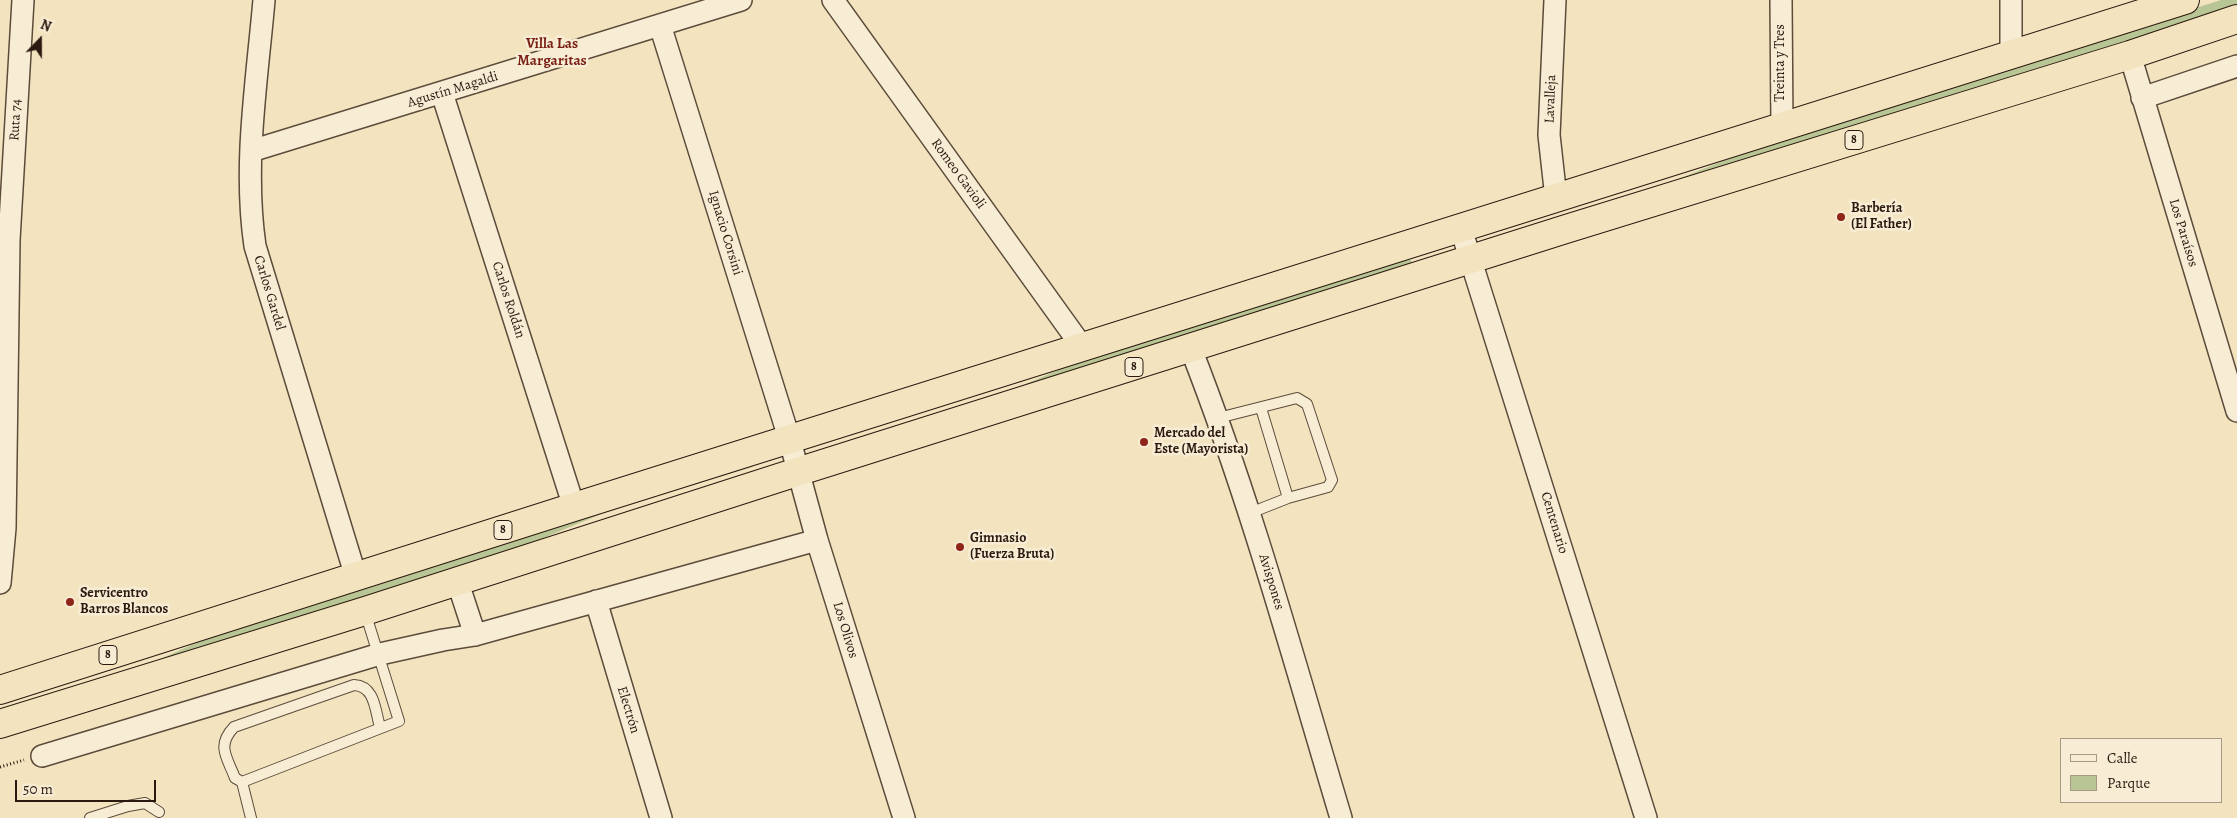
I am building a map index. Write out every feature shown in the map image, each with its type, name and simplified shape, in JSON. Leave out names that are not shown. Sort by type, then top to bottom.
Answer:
[{"type":"highway","name":"8","points":[[0,690],[574,507],[2186,0]]},
{"type":"highway","name":"8","points":[[0,724],[365,611],[457,580],[1471,260],[2130,55],[2237,19]]},
{"type":"street","name":"Ruta 74","points":[[0,583],[5,528],[2,459],[5,240],[23,0]]},
{"type":"street","name":"Carlos Gardel","points":[[264,0],[251,151],[250,211],[255,246],[356,576]]},
{"type":"street","name":"Agustín Magaldi","points":[[251,151],[741,0]]},
{"type":"street","name":"Romeo Gavioli","points":[[833,0],[1083,348]]},
{"type":"street","name":"Lavalleja","points":[[1555,0],[1549,135],[1556,198]]},
{"type":"street","name":"Treinta y Tres","points":[[1781,0],[1782,127]]},
{"type":"street","points":[[2011,0],[2011,55]]},
{"type":"street","name":"Ignacio Corsini","points":[[660,25],[790,440]]},
{"type":"street","name":"Los Paraísos","points":[[2130,55],[2237,411]]},
{"type":"street","points":[[2142,98],[2237,66]]},
{"type":"street","name":"Carlos Roldán","points":[[442,93],[574,507]]},
{"type":"street","name":"Centenario","points":[[1460,229],[1646,818]]},
{"type":"street","name":"Avispones","points":[[1191,349],[1218,418],[1250,513],[1341,818]]},
{"type":"street","name":"Los Olivos","points":[[790,440],[817,540],[904,818]]},
{"type":"street","points":[[42,756],[380,654],[444,640],[475,636],[817,540]]},
{"type":"street","points":[[457,580],[475,636]]},
{"type":"street","name":"Electrón","points":[[596,601],[661,818]]},
{"type":"lane","points":[[1218,418],[1297,398],[1307,404],[1332,480],[1328,488],[1288,498],[1250,513]]},
{"type":"lane","points":[[1261,408],[1288,498]]},
{"type":"lane","points":[[242,782],[399,721],[380,654],[365,611]]},
{"type":"lane","points":[[251,818],[242,782],[235,778],[223,748],[226,735],[234,727],[354,685],[363,685],[370,692],[380,727]]},
{"type":"lane","points":[[90,818],[128,806],[145,803],[159,812]]},
{"type":"path","points":[[0,767],[42,756]]},
{"type":"green space","points":[[2221,0],[2237,0],[2237,7],[1501,236],[1668,183],[1778,139]]},
{"type":"green space","points":[[1411,260],[1412,263],[1399,271],[1014,389],[1091,356],[1394,261]]},
{"type":"green space","points":[[750,463],[752,467],[606,512],[512,551],[0,712],[0,708],[160,659],[239,624]]},
{"type":"place","name":"Barbería (El Father)","points":[[1841,217]]},
{"type":"place","name":"Mercado del Este (Mayorista)","points":[[1144,442]]},
{"type":"place","name":"Gimnasio (Fuerza Bruta)","points":[[960,547]]},
{"type":"place","name":"Servicentro Barros Blancos","points":[[70,602]]},
{"type":"district","name":"Villa Las Margaritas","points":[[552,52]]}]
